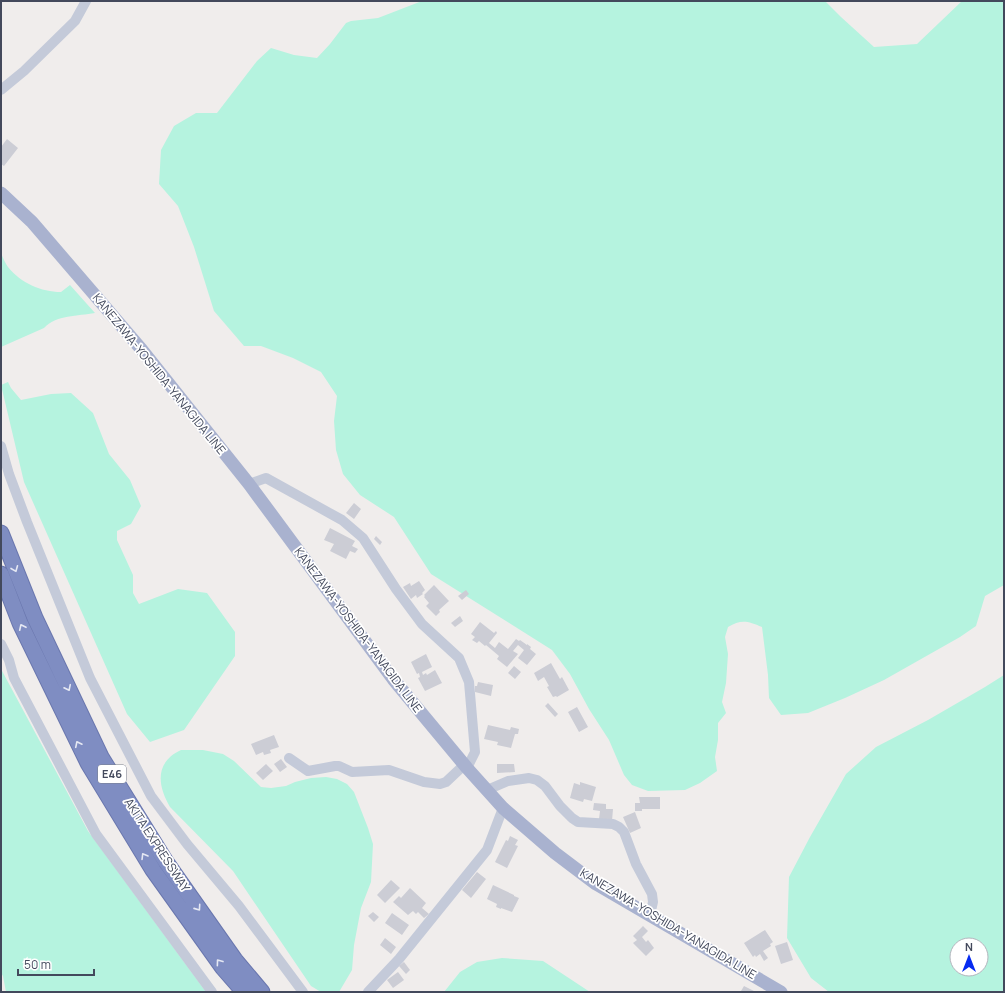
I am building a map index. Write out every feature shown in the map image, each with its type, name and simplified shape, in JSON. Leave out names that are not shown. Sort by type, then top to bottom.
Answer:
[{"type":"highway","name":"AKITA EXPRESSWAY","points":[[1,533],[35,618],[101,757],[166,862],[235,960],[262,992]]},
{"type":"highway","name":"AKITA EXPRESSWAY","points":[[1,574],[20,623],[88,763],[153,870],[223,968],[244,992]]},
{"type":"main road","name":"KANEZAWA-YOSHIDA-YANAGIDA LINE","points":[[1,194],[32,222],[142,350],[249,484],[393,679],[465,767],[503,808],[555,853],[596,884],[781,992]]},
{"type":"street","points":[[1,90],[24,71],[75,21],[86,1]]},
{"type":"street","points":[[1,446],[9,474],[27,522],[90,678],[151,796],[187,844],[239,906],[303,992]]},
{"type":"street","points":[[249,484],[266,478],[342,520],[363,538],[396,589],[422,624],[459,658],[469,682],[475,752],[465,767],[446,782],[440,784],[424,782],[389,770],[352,772],[339,766],[308,771],[289,758]]},
{"type":"street","points":[[1,644],[9,660],[14,678],[96,834],[212,992]]},
{"type":"street","points":[[486,790],[508,781],[529,778],[537,780],[545,786],[560,806],[578,822],[613,824],[619,827],[624,832],[636,864],[652,894],[653,902],[650,916]]},
{"type":"street","points":[[368,992],[398,959],[487,850],[503,808]]},
{"type":"green space","points":[[422,1],[825,1],[874,47],[917,44],[962,1],[1004,1],[1004,585],[985,596],[976,626],[960,637],[884,680],[845,698],[808,713],[781,715],[769,698],[768,675],[762,627],[753,623],[745,622],[733,624],[728,627],[725,637],[728,654],[726,683],[722,702],[726,713],[718,723],[718,740],[715,757],[717,771],[700,783],[685,790],[648,791],[632,785],[624,775],[609,740],[589,709],[570,674],[552,650],[431,574],[394,517],[360,495],[343,474],[336,450],[334,421],[337,396],[321,372],[293,358],[261,346],[244,346],[214,311],[194,247],[178,206],[159,184],[161,150],[174,126],[196,113],[217,113],[257,61],[271,48],[294,55],[317,58],[346,23],[351,21],[378,18]]},
{"type":"green space","points":[[1,253],[8,267],[25,282],[32,286],[54,292],[61,292],[70,285],[95,313],[61,318],[44,328],[1,347]]},
{"type":"green space","points":[[8,382],[21,400],[51,394],[71,393],[93,413],[109,454],[130,480],[141,506],[131,524],[117,531],[117,540],[133,575],[133,593],[139,604],[178,589],[207,593],[235,632],[235,656],[184,730],[150,742],[127,714],[24,482],[1,385]]},
{"type":"green space","points":[[1,669],[88,831],[206,992],[6,992],[1,973]]},
{"type":"green space","points":[[1004,675],[1004,992],[829,992],[811,978],[787,938],[789,877],[846,774],[876,747],[928,720]]},
{"type":"green space","points":[[181,750],[203,750],[223,754],[234,761],[261,787],[271,788],[286,786],[311,778],[326,777],[337,779],[347,784],[354,792],[373,844],[371,882],[361,908],[354,945],[352,970],[339,992],[321,992],[311,986],[233,871],[170,807],[163,790],[161,775],[166,761]]},
{"type":"green space","points":[[502,958],[543,961],[590,992],[444,992],[460,972],[477,962]]},
{"type":"building","points":[[7,139],[18,148],[4,166],[1,164],[1,147]]},
{"type":"building","points":[[354,503],[361,509],[354,519],[346,513]]},
{"type":"building","points":[[330,528],[355,541],[352,546],[358,549],[355,553],[350,551],[346,559],[330,551],[334,544],[324,540]]},
{"type":"building","points":[[376,536],[382,542],[380,545],[374,539]]},
{"type":"building","points":[[419,581],[425,590],[422,593],[423,594],[417,598],[416,595],[411,599],[403,587],[410,583],[411,586]]},
{"type":"building","points":[[434,585],[449,601],[439,610],[440,612],[436,616],[426,606],[429,603],[424,597],[424,595]]},
{"type":"building","points":[[466,590],[469,594],[462,600],[458,596]]},
{"type":"building","points":[[460,616],[463,621],[455,627],[451,623]]},
{"type":"building","points":[[480,622],[494,633],[496,631],[497,633],[489,643],[495,648],[499,642],[508,649],[516,639],[531,647],[530,649],[536,654],[527,665],[518,658],[524,650],[518,645],[513,651],[518,654],[507,667],[497,659],[499,656],[486,645],[485,646],[479,641],[477,643],[472,640],[475,637],[471,634]]},
{"type":"building","points":[[426,654],[432,667],[422,672],[423,675],[426,673],[427,675],[435,670],[442,683],[425,691],[418,678],[420,677],[419,673],[417,674],[411,662]]},
{"type":"building","points":[[551,663],[560,679],[562,677],[569,690],[557,697],[553,697],[547,687],[549,686],[544,677],[538,681],[534,673]]},
{"type":"building","points":[[514,666],[521,672],[515,679],[508,673]]},
{"type":"building","points":[[478,682],[493,685],[491,696],[475,692],[475,686],[477,686]]},
{"type":"building","points":[[548,703],[558,714],[555,717],[545,706]]},
{"type":"building","points":[[577,707],[588,727],[579,732],[568,712]]},
{"type":"building","points":[[488,725],[510,730],[511,727],[519,729],[518,734],[515,734],[511,748],[497,745],[498,742],[484,739]]},
{"type":"building","points":[[274,735],[279,747],[270,750],[271,753],[264,755],[263,752],[256,755],[251,744]]},
{"type":"building","points":[[281,759],[287,767],[280,772],[274,764]]},
{"type":"building","points":[[266,764],[273,771],[263,780],[256,773]]},
{"type":"building","points":[[497,764],[514,764],[515,772],[497,773]]},
{"type":"building","points":[[580,782],[596,787],[592,801],[584,799],[583,802],[570,798],[574,783],[580,785]]},
{"type":"building","points":[[639,797],[660,797],[660,809],[642,809],[642,811],[635,811],[635,803],[640,803]]},
{"type":"building","points":[[594,803],[606,804],[606,809],[613,809],[612,821],[599,819],[600,811],[593,810]]},
{"type":"building","points":[[635,812],[641,828],[630,833],[623,817]]},
{"type":"building","points":[[510,836],[518,840],[515,845],[518,846],[507,868],[495,862],[506,840],[508,841]]},
{"type":"building","points":[[477,872],[486,879],[471,898],[462,890]]},
{"type":"building","points":[[391,880],[400,888],[385,903],[377,895]]},
{"type":"building","points":[[493,885],[519,898],[512,912],[496,907],[497,904],[487,899]]},
{"type":"building","points":[[410,888],[426,903],[422,908],[429,914],[424,918],[418,912],[416,914],[413,911],[408,915],[393,902],[399,896],[401,898]]},
{"type":"building","points":[[373,912],[379,917],[374,922],[368,916]]},
{"type":"building","points":[[392,913],[409,925],[402,935],[385,923]]},
{"type":"building","points":[[643,926],[648,931],[642,937],[646,942],[648,940],[654,948],[646,956],[633,943],[637,940],[633,936]]},
{"type":"building","points":[[765,930],[773,942],[770,944],[771,946],[763,951],[768,958],[764,961],[760,954],[753,957],[744,943]]},
{"type":"building","points":[[385,938],[396,947],[391,954],[380,945]]},
{"type":"building","points":[[787,942],[793,960],[781,964],[775,946]]},
{"type":"building","points":[[404,962],[410,970],[406,974],[399,966]]},
{"type":"building","points":[[398,972],[404,980],[393,988],[387,980]]},
{"type":"building","points":[[744,986],[756,992],[741,991]]}]
